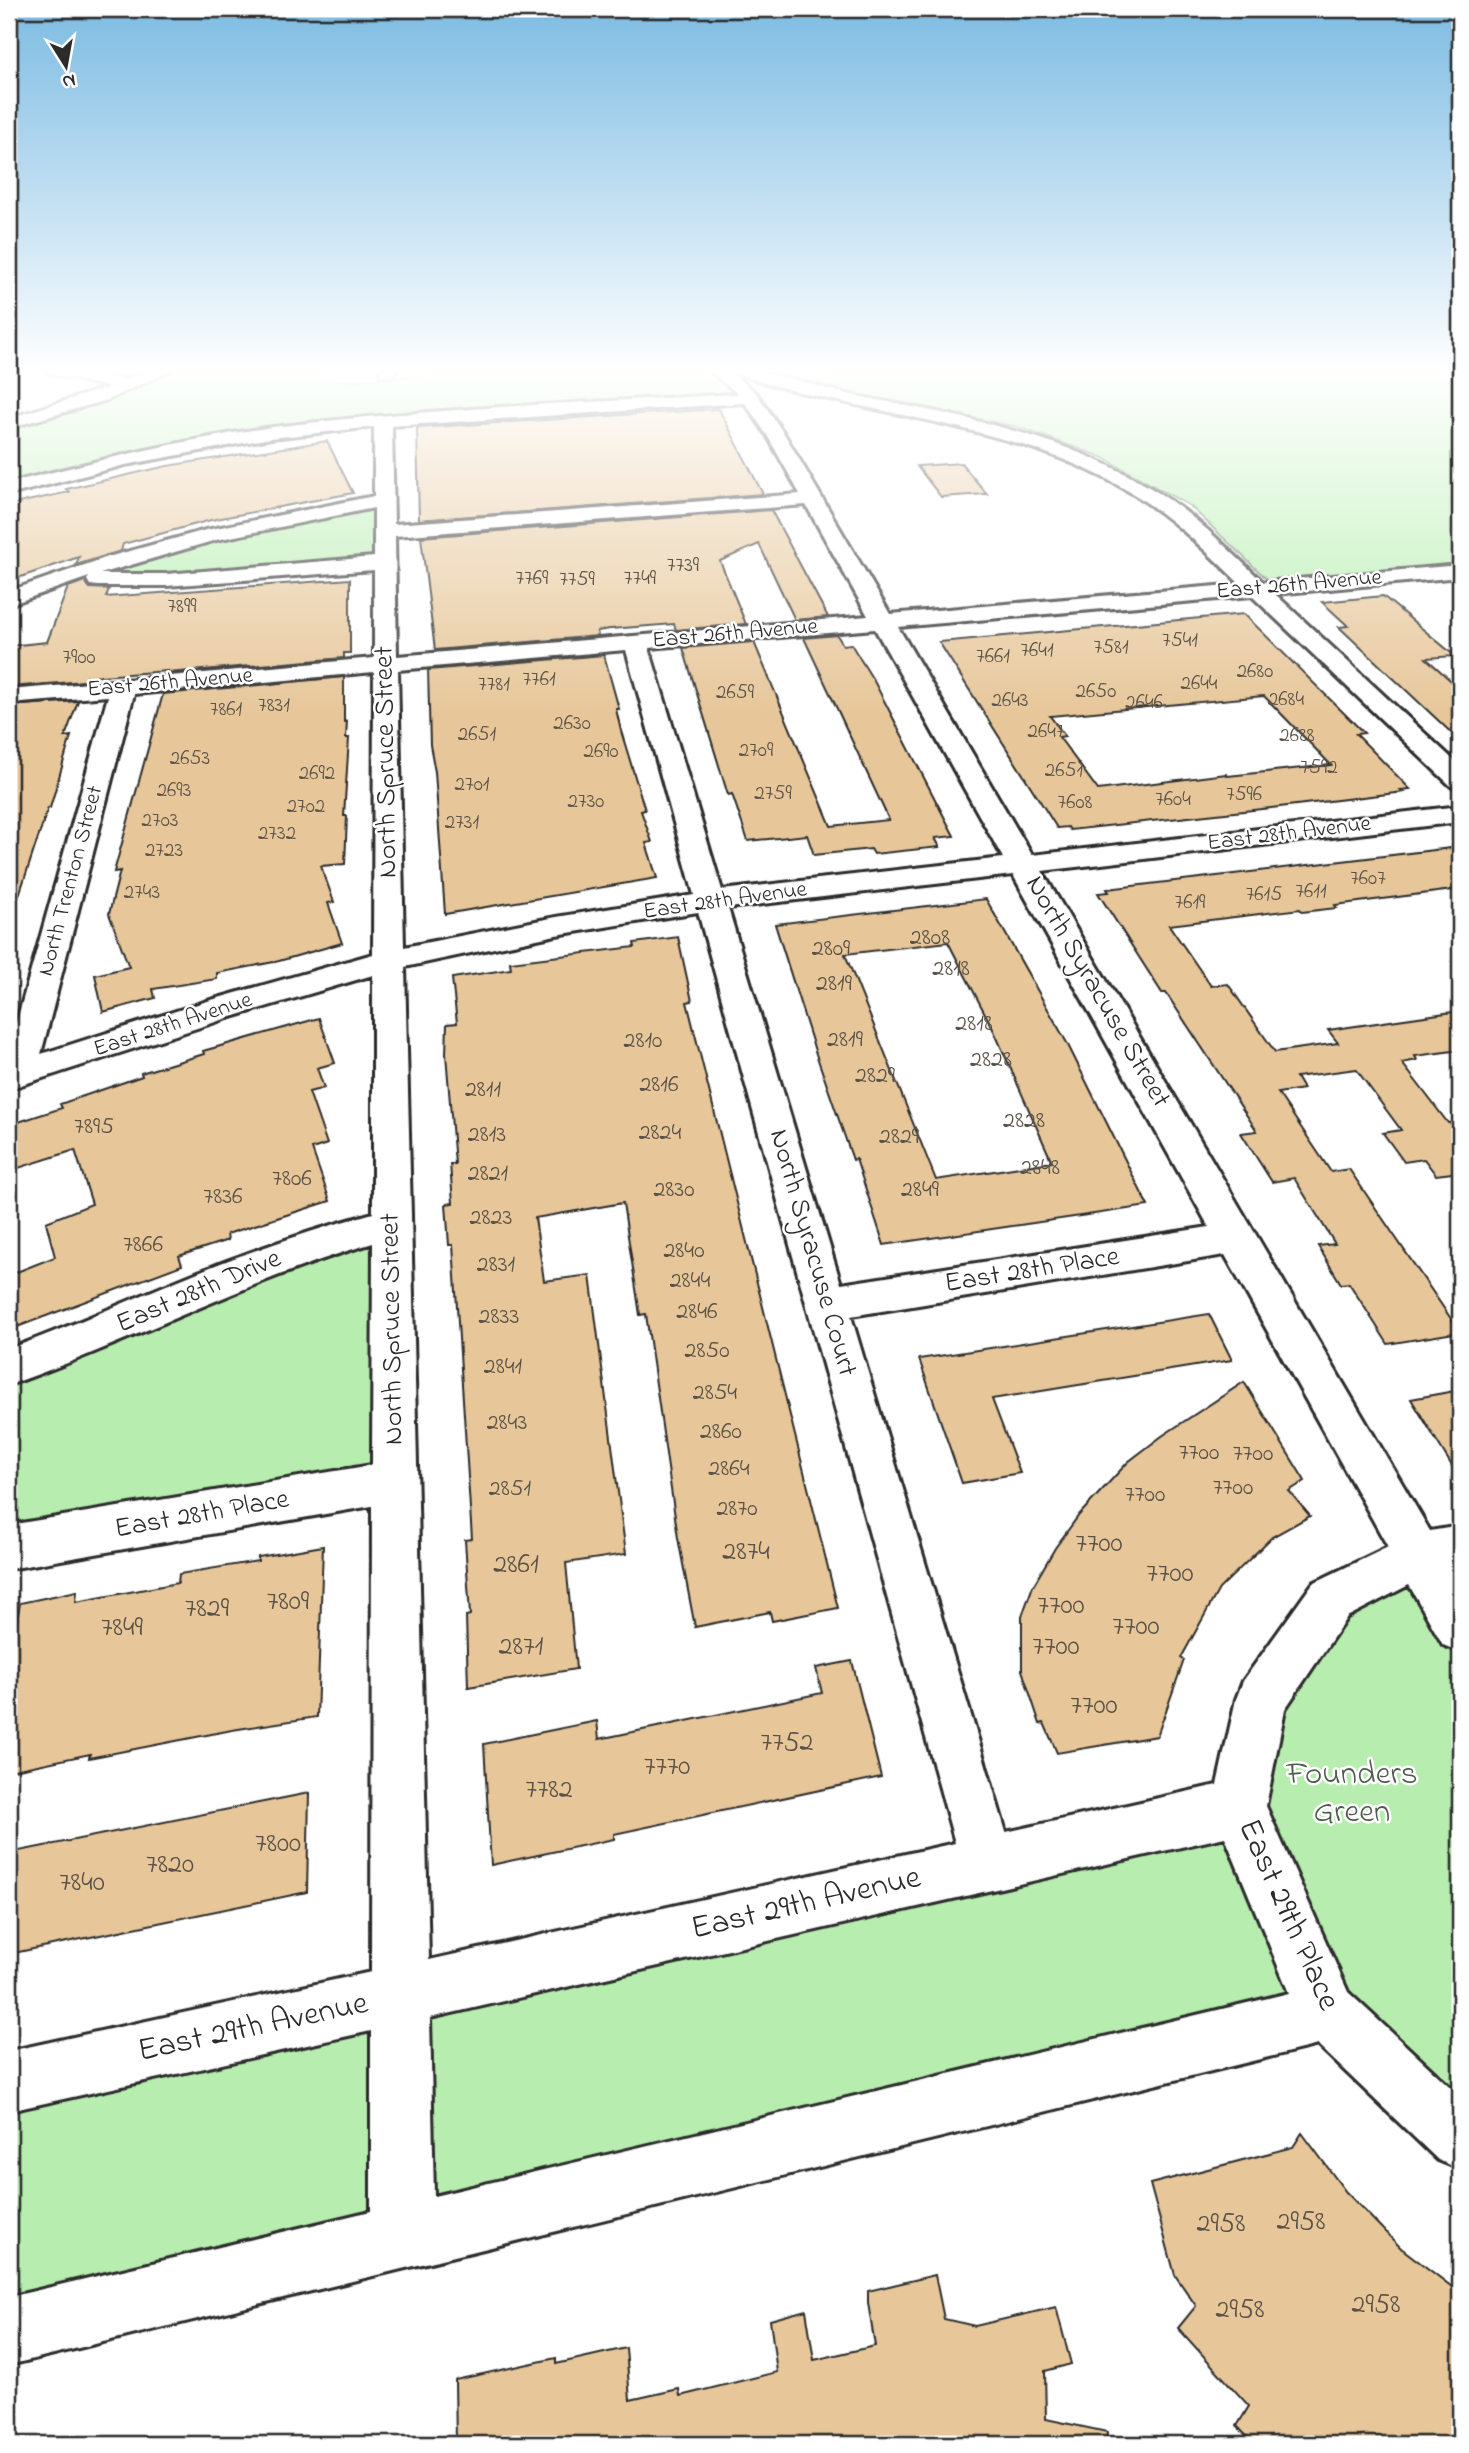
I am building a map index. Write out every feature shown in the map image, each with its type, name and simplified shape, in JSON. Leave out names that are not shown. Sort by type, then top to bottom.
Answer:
[{"type":"street","points":[[9,489],[27,484]]},
{"type":"street","name":"North Spruce Street","points":[[384,484],[403,2237]]},
{"type":"street","name":"North Syracuse Street","points":[[806,484],[1237,1238],[1439,1552],[1460,1628]]},
{"type":"street","points":[[1129,484],[1174,512],[1460,780]]},
{"type":"street","points":[[9,598],[115,561],[213,534],[384,531],[813,499]]},
{"type":"street","points":[[51,584],[124,579],[166,580],[384,531]]},
{"type":"street","name":"East 26th Avenue","points":[[9,697],[1460,571]]},
{"type":"street","name":"North Syracuse Court","points":[[636,643],[988,1863]]},
{"type":"street","name":"North Trenton Street","points":[[14,1076],[123,687]]},
{"type":"street","name":"East 28th Avenue","points":[[14,1076],[216,1010],[389,960],[556,926],[710,901],[1460,814]]},
{"type":"street","name":"East 28th Drive","points":[[9,1367],[94,1336],[201,1288],[316,1244],[392,1222]]},
{"type":"street","name":"East 28th Place","points":[[827,1303],[1237,1238]]},
{"type":"street","name":"East 28th Place","points":[[9,1547],[394,1482]]},
{"type":"street","points":[[1240,1807],[1261,1699],[1330,1600],[1439,1552]]},
{"type":"street","name":"East 29th Avenue","points":[[9,2081],[1240,1807]]},
{"type":"street","name":"East 29th Place","points":[[1240,1807],[1327,2013],[1460,2138]]},
{"type":"street","points":[[9,2331],[1284,2021],[1327,2013]]},
{"type":"green space","points":[[9,484],[30,484],[9,490]]},
{"type":"green space","points":[[1151,484],[1460,484],[1460,564],[1269,581],[1190,506]]},
{"type":"green space","points":[[384,500],[384,563],[51,585],[115,561]]},
{"type":"green space","points":[[392,1222],[394,1482],[9,1547],[9,1367]]},
{"type":"green space","name":"Founders Green","points":[[1460,1548],[1460,2138],[1327,2013],[9,2331],[9,2081],[1239,1807],[1330,1600],[1418,1556]]},
{"type":"building","points":[[86,484],[349,484],[353,493],[211,520],[123,544],[121,551],[76,565],[79,557],[9,581],[9,505],[69,492],[66,489]]},
{"type":"building","points":[[418,484],[758,484],[763,494],[419,520]]},
{"type":"building","points":[[931,484],[979,484],[987,494],[941,497]]},
{"type":"building","points":[[771,510],[828,617],[795,620],[759,544],[720,561],[746,624],[676,630],[674,624],[610,629],[597,631],[598,636],[435,650],[421,537]]},
{"type":"building","points":[[350,579],[350,653],[344,653],[344,658],[86,677],[85,681],[9,687],[9,646],[47,642],[68,587],[85,581],[90,588],[109,589],[106,597]]},
{"type":"building","points":[[1383,596],[1455,656],[1426,658],[1460,689],[1460,741],[1339,627],[1348,626],[1322,602]]},
{"type":"building","points":[[1244,614],[1364,733],[1356,734],[1410,789],[1401,790],[1404,792],[1271,808],[1070,830],[1068,827],[1057,828],[939,642]],"holes":[[[1264,696],[1331,765],[1228,776],[1226,774],[1098,790],[1059,737],[1065,736],[1050,716]]]},
{"type":"building","points":[[837,635],[843,645],[851,644],[875,683],[954,836],[935,838],[940,847],[874,854],[871,849],[814,855],[807,835],[748,841],[732,794],[728,795],[683,648],[754,642],[831,826],[889,820],[804,638]]},
{"type":"building","points":[[604,655],[619,709],[616,709],[621,731],[645,810],[641,811],[652,842],[646,843],[657,878],[445,914],[435,772],[430,745],[428,670]]},
{"type":"building","points":[[344,677],[344,722],[347,721],[346,738],[349,738],[344,816],[347,816],[345,864],[321,866],[334,902],[328,903],[342,943],[279,961],[217,973],[217,979],[153,989],[155,998],[103,1012],[95,975],[129,967],[109,914],[120,871],[114,872],[163,694]]},
{"type":"building","points":[[78,701],[65,737],[71,736],[50,808],[14,910],[9,909],[9,706]]},
{"type":"building","points":[[1460,847],[1460,889],[1335,905],[1337,908],[1302,912],[1300,909],[1169,925],[1211,986],[1228,984],[1275,1052],[1338,1043],[1328,1030],[1460,1011],[1460,1050],[1415,1056],[1417,1060],[1402,1063],[1448,1123],[1460,1121],[1460,1172],[1436,1175],[1424,1159],[1404,1162],[1383,1133],[1401,1130],[1356,1069],[1296,1077],[1303,1089],[1278,1093],[1331,1172],[1349,1169],[1460,1332],[1388,1344],[1349,1283],[1341,1284],[1318,1246],[1335,1244],[1294,1178],[1272,1182],[1241,1133],[1257,1131],[1166,993],[1162,993],[1098,893],[1109,892],[1107,889]]},
{"type":"building","points":[[986,899],[1067,1043],[1148,1206],[884,1245],[856,1159],[853,1160],[816,1054],[775,924]],"holes":[[[948,942],[994,1031],[1052,1162],[936,1180],[845,954]]]},
{"type":"building","points":[[678,937],[692,1001],[687,1002],[838,1608],[772,1621],[770,1612],[695,1627],[678,1538],[646,1314],[640,1315],[623,1203],[535,1218],[544,1281],[590,1275],[626,1554],[566,1563],[576,1669],[468,1687],[466,1616],[470,1615],[465,1540],[472,1539],[453,1245],[449,1245],[446,1204],[453,1203],[450,1164],[455,1164],[446,1054],[447,1024],[457,1023],[452,978],[511,969],[510,962],[635,947],[634,943]]},
{"type":"building","points":[[319,1018],[335,1063],[317,1068],[324,1088],[309,1092],[327,1144],[312,1149],[330,1201],[227,1234],[228,1240],[179,1256],[182,1265],[9,1330],[9,1275],[55,1257],[46,1222],[92,1204],[75,1150],[9,1171],[9,1125],[62,1108],[60,1104],[142,1076],[141,1073],[204,1054],[203,1051]]},
{"type":"building","points":[[1209,1314],[1232,1360],[992,1399],[1020,1473],[962,1483],[919,1359]]},
{"type":"building","points":[[1244,1382],[1305,1481],[1289,1491],[1310,1516],[1272,1537],[1219,1589],[1181,1658],[1184,1660],[1157,1736],[1057,1753],[1044,1723],[1040,1724],[1022,1670],[1022,1616],[1033,1586],[1055,1548],[1079,1515],[1128,1462],[1162,1436]]},
{"type":"building","points":[[1460,1390],[1460,1479],[1411,1399]]},
{"type":"building","points":[[323,1546],[317,1717],[232,1730],[89,1758],[90,1754],[9,1771],[9,1667],[20,1603],[77,1591],[76,1602],[178,1583],[179,1574],[258,1561],[258,1557]]},
{"type":"building","points":[[852,1661],[881,1777],[614,1834],[614,1839],[491,1865],[484,1744],[597,1721],[599,1739],[822,1693],[816,1668]]},
{"type":"building","points":[[309,1793],[307,1892],[9,1954],[9,1853]]},
{"type":"building","points":[[1302,2133],[1346,2192],[1401,2248],[1460,2293],[1460,2444],[1254,2444],[1237,2426],[1249,2406],[1178,2328],[1196,2306],[1175,2275],[1150,2184],[1293,2147]]},
{"type":"building","points":[[935,2275],[944,2319],[975,2326],[1056,2307],[1071,2364],[1045,2371],[1046,2419],[1107,2432],[1106,2444],[456,2444],[455,2380],[556,2358],[556,2364],[626,2348],[630,2400],[679,2389],[680,2396],[777,2372],[770,2320],[806,2310],[814,2360],[875,2346],[868,2291]]}]
